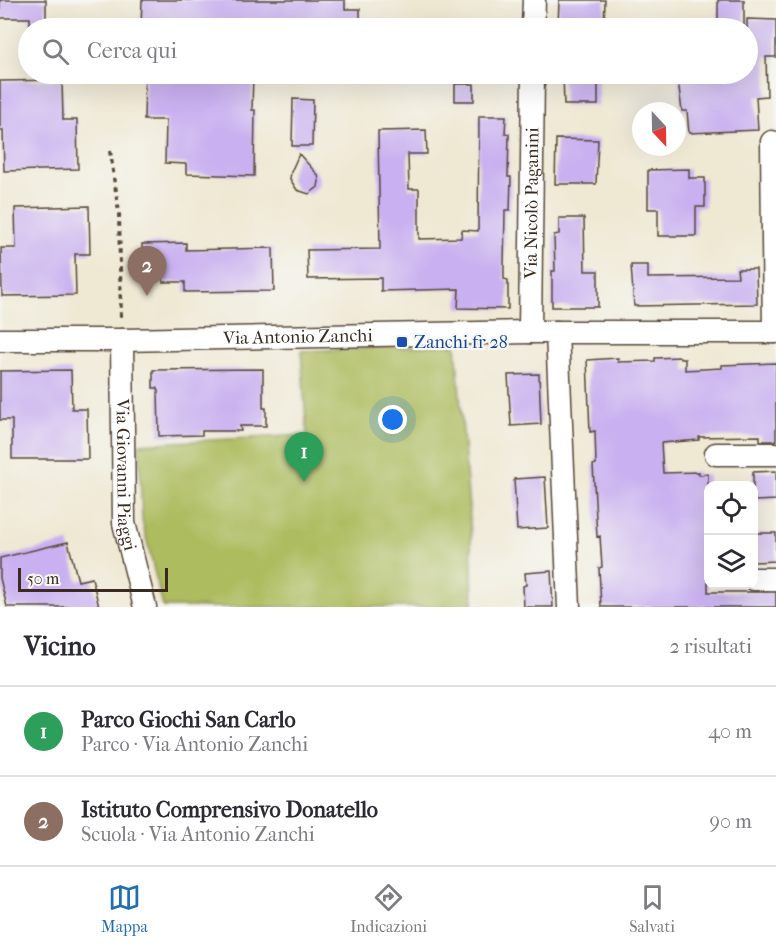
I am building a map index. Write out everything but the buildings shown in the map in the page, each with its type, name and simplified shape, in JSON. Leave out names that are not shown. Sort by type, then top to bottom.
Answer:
[{"type":"street","points":[[533,18],[534,0]]},
{"type":"street","name":"Via Nicolò Paganini","points":[[531,332],[533,84]]},
{"type":"street","points":[[772,142],[775,332]]},
{"type":"street","points":[[556,332],[569,607]]},
{"type":"street","name":"Via Antonio Zanchi","points":[[0,340],[122,333],[775,332]]},
{"type":"street","name":"Via Giovanni Piaggi","points":[[122,333],[124,523],[144,607]]},
{"type":"street","points":[[716,454],[776,454]]},
{"type":"street","points":[[758,579],[776,579]]},
{"type":"path","points":[[110,151],[119,212],[122,333]]},
{"type":"green space","points":[[456,345],[471,534],[473,607],[163,607],[142,521],[139,444],[307,435],[301,351]]},
{"type":"place","name":"Istituto Comprensivo Donatello","points":[[147,296]]},
{"type":"place","name":"Zanchi fr 28","points":[[402,342]]},
{"type":"place","name":"Parco Giochi San Carlo","points":[[304,482]]}]
